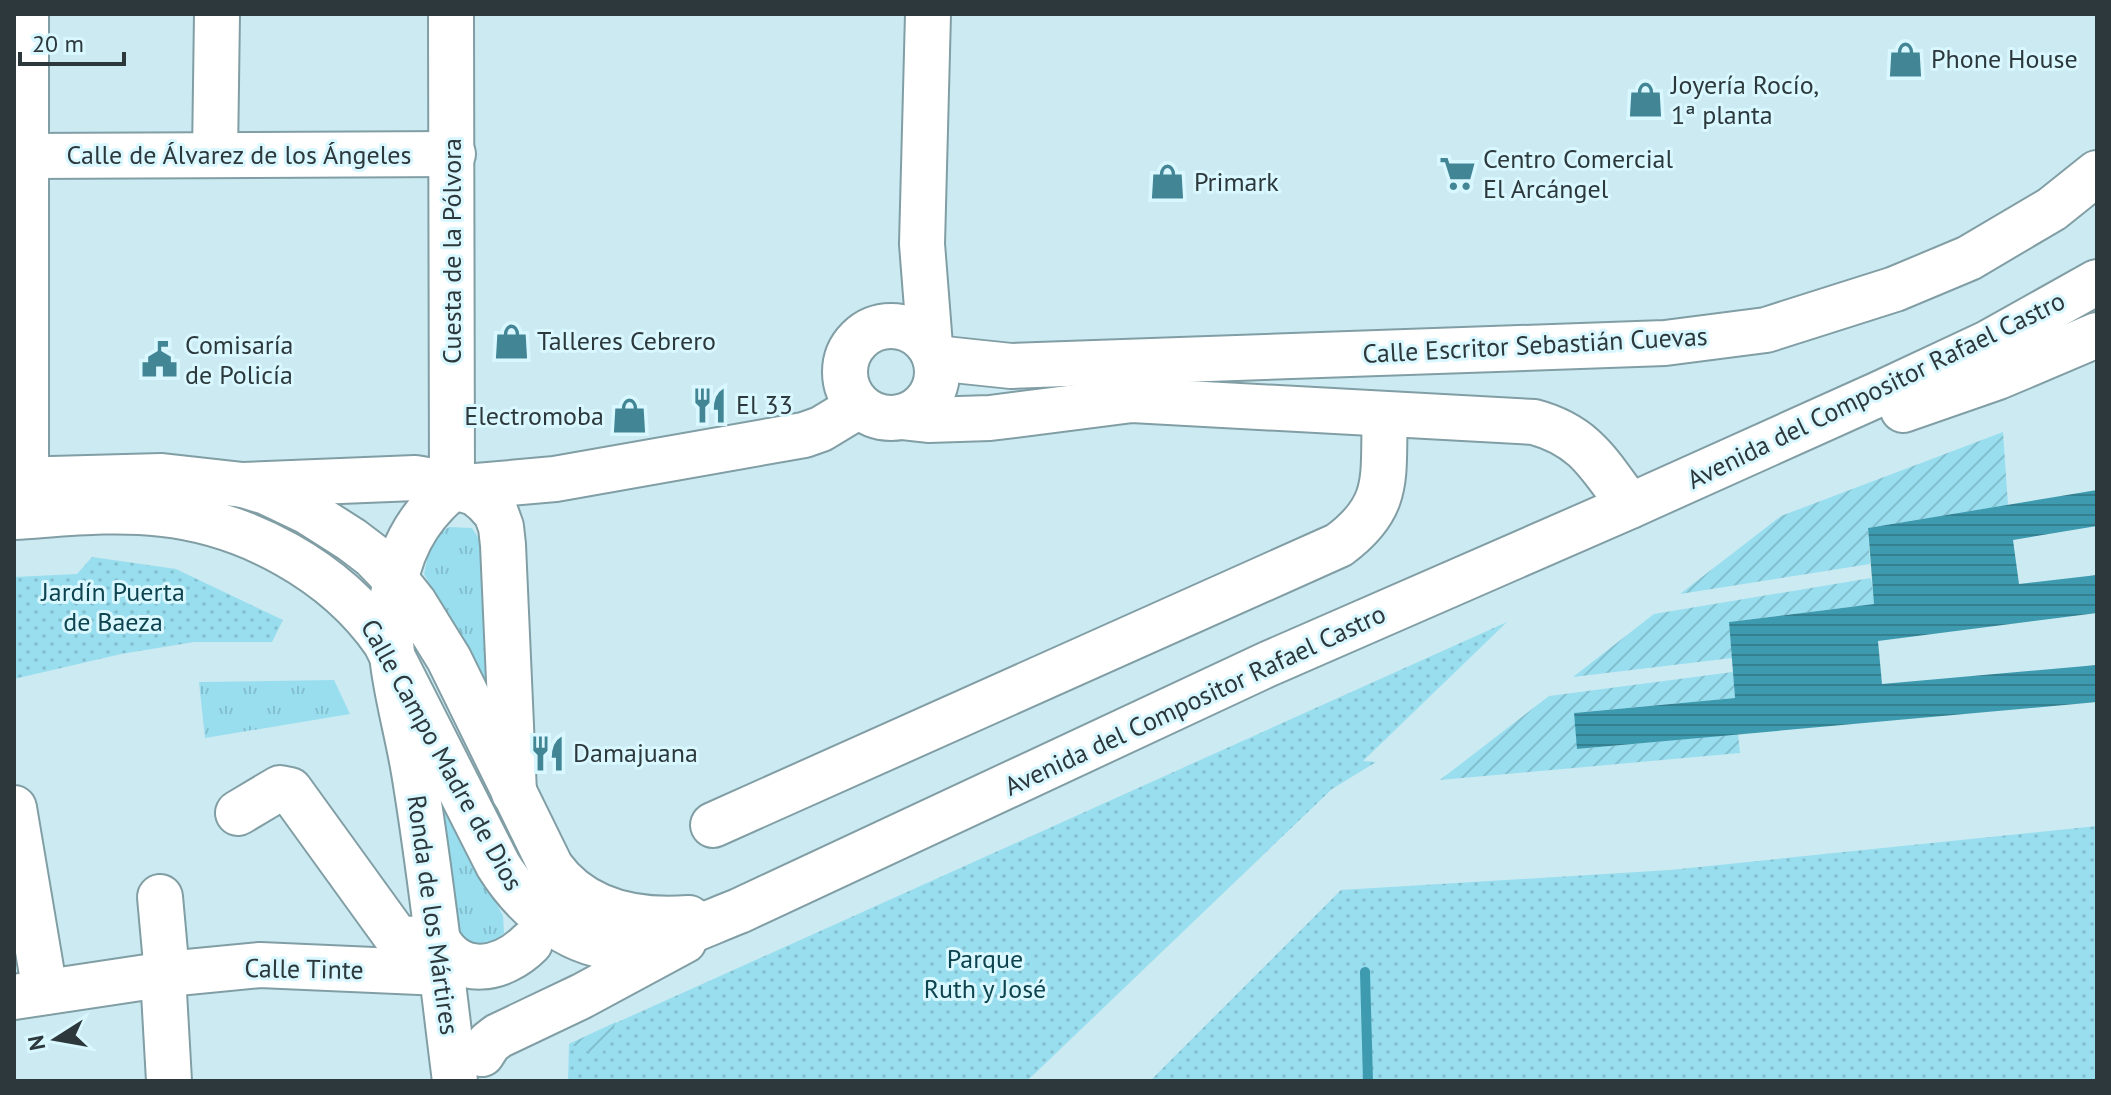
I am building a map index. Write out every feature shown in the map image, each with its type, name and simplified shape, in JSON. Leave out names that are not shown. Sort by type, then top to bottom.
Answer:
[{"type":"street","points":[[18,492],[26,14]]},
{"type":"street","points":[[215,155],[217,14]]},
{"type":"street","name":"Cuesta de la Pólvora","points":[[451,14],[452,488]]},
{"type":"street","points":[[901,417],[927,401],[937,373],[932,352],[922,244],[928,14]]},
{"type":"street","name":"Calle de Álvarez de los Ángeles","points":[[26,156],[453,154]]},
{"type":"street","name":"Calle Escritor Sebastián Cuevas","points":[[932,352],[1011,366],[1665,343],[1766,330],[1895,289],[1969,258],[2052,209],[2097,173]]},
{"type":"street","points":[[882,325],[908,285],[922,244]]},
{"type":"street","name":"Avenida del Compositor Rafael Castro","points":[[739,911],[1268,664],[1642,501],[1988,343],[2097,282]]},
{"type":"street","points":[[932,352],[911,329],[882,325],[868,330],[848,351],[844,366],[850,394],[859,406],[872,414],[886,418],[941,421],[1132,400],[1534,422],[1571,436],[1642,501]]},
{"type":"street","name":"Avenida del Compositor Rafael Castro","points":[[1642,501],[1998,377],[2097,335]]},
{"type":"street","points":[[452,488],[555,479],[804,435],[859,406]]},
{"type":"street","points":[[713,825],[1339,545],[1374,512],[1381,495],[1385,415]]},
{"type":"street","name":"Calle Campo Madre de Dios","points":[[18,492],[152,476],[243,485],[415,478],[452,488]]},
{"type":"street","name":"Calle Campo Madre de Dios","points":[[243,485],[266,492],[330,526],[373,556],[396,580],[415,604],[449,659],[551,867],[562,883],[580,896],[619,914],[659,919],[739,911]]},
{"type":"street","points":[[452,488],[475,493],[496,513],[501,527],[511,674],[514,793]]},
{"type":"street","name":"Ronda de los Mártires","points":[[452,488],[420,519],[396,580],[390,618],[392,654],[414,773],[440,956],[470,1072]]},
{"type":"street","name":"Calle Campo Madre de Dios","points":[[18,492],[99,512],[145,512],[186,518],[233,531],[300,563],[327,581],[362,612],[392,654],[498,865],[519,895],[536,929],[622,947],[674,936],[739,911]]},
{"type":"street","points":[[238,813],[280,788],[290,790],[397,938],[440,956],[450,957],[470,967],[508,960],[536,929]]},
{"type":"street","points":[[14,808],[29,995]]},
{"type":"street","points":[[470,1072],[536,929],[551,890],[551,867]]},
{"type":"street","points":[[160,897],[169,1081]]},
{"type":"street","points":[[470,1072],[489,1043],[498,1036],[595,989],[739,911]]},
{"type":"street","name":"Calle Tinte","points":[[29,995],[165,974],[260,965],[440,956]]},
{"type":"green space","points":[[2003,432],[2008,505],[1868,528],[1870,564],[1680,594],[1781,516]]},
{"type":"green space","points":[[449,527],[472,528],[484,547],[490,689],[424,574],[432,538]]},
{"type":"green space","name":"Jardín Puerta de Baeza","points":[[92,557],[176,569],[283,620],[272,642],[194,642],[121,654],[14,679],[14,577],[77,574]]},
{"type":"green space","points":[[1871,578],[1875,604],[1729,622],[1732,658],[1573,677],[1654,614]]},
{"type":"green space","name":"Parque Ruth y José","points":[[1507,622],[1363,761],[1376,762],[1332,789],[1027,1081],[568,1081],[569,1044]]},
{"type":"green space","points":[[1733,672],[1735,698],[1574,713],[1578,749],[1738,734],[1740,753],[1440,780],[1549,696]]},
{"type":"green space","points":[[334,680],[350,714],[205,738],[199,682]]},
{"type":"green space","points":[[428,770],[503,916],[504,933],[497,941],[473,947],[460,940]]},
{"type":"green space","points":[[2097,826],[2097,1081],[1150,1081],[1341,890],[1670,870]]},
{"type":"green space","points":[[616,1022],[601,1056],[569,1044]]},
{"type":"shaded area","points":[[2097,490],[2097,526],[2013,540],[2019,584],[2097,575],[2097,613],[1878,641],[1882,684],[2097,665],[2097,702],[1577,749],[1574,713],[1735,698],[1729,622],[1874,604],[1868,528]]},
{"type":"waterway","points":[[1365,972],[1368,1081]]},
{"type":"place","name":"Phone House","points":[[1905,59]]},
{"type":"place","name":"Joyería Rocío, 1ª planta","points":[[1645,100]]},
{"type":"place","name":"Centro Comercial El Arcángel","points":[[1457,174]]},
{"type":"place","name":"Primark","points":[[1168,182]]},
{"type":"place","name":"Talleres Cebrero","points":[[511,341]]},
{"type":"place","name":"Comisaría de Policía","points":[[159,360]]},
{"type":"place","name":"El 33","points":[[710,405]]},
{"type":"place","name":"Electromoba","points":[[630,416]]},
{"type":"place","name":"Damajuana","points":[[547,753]]}]
